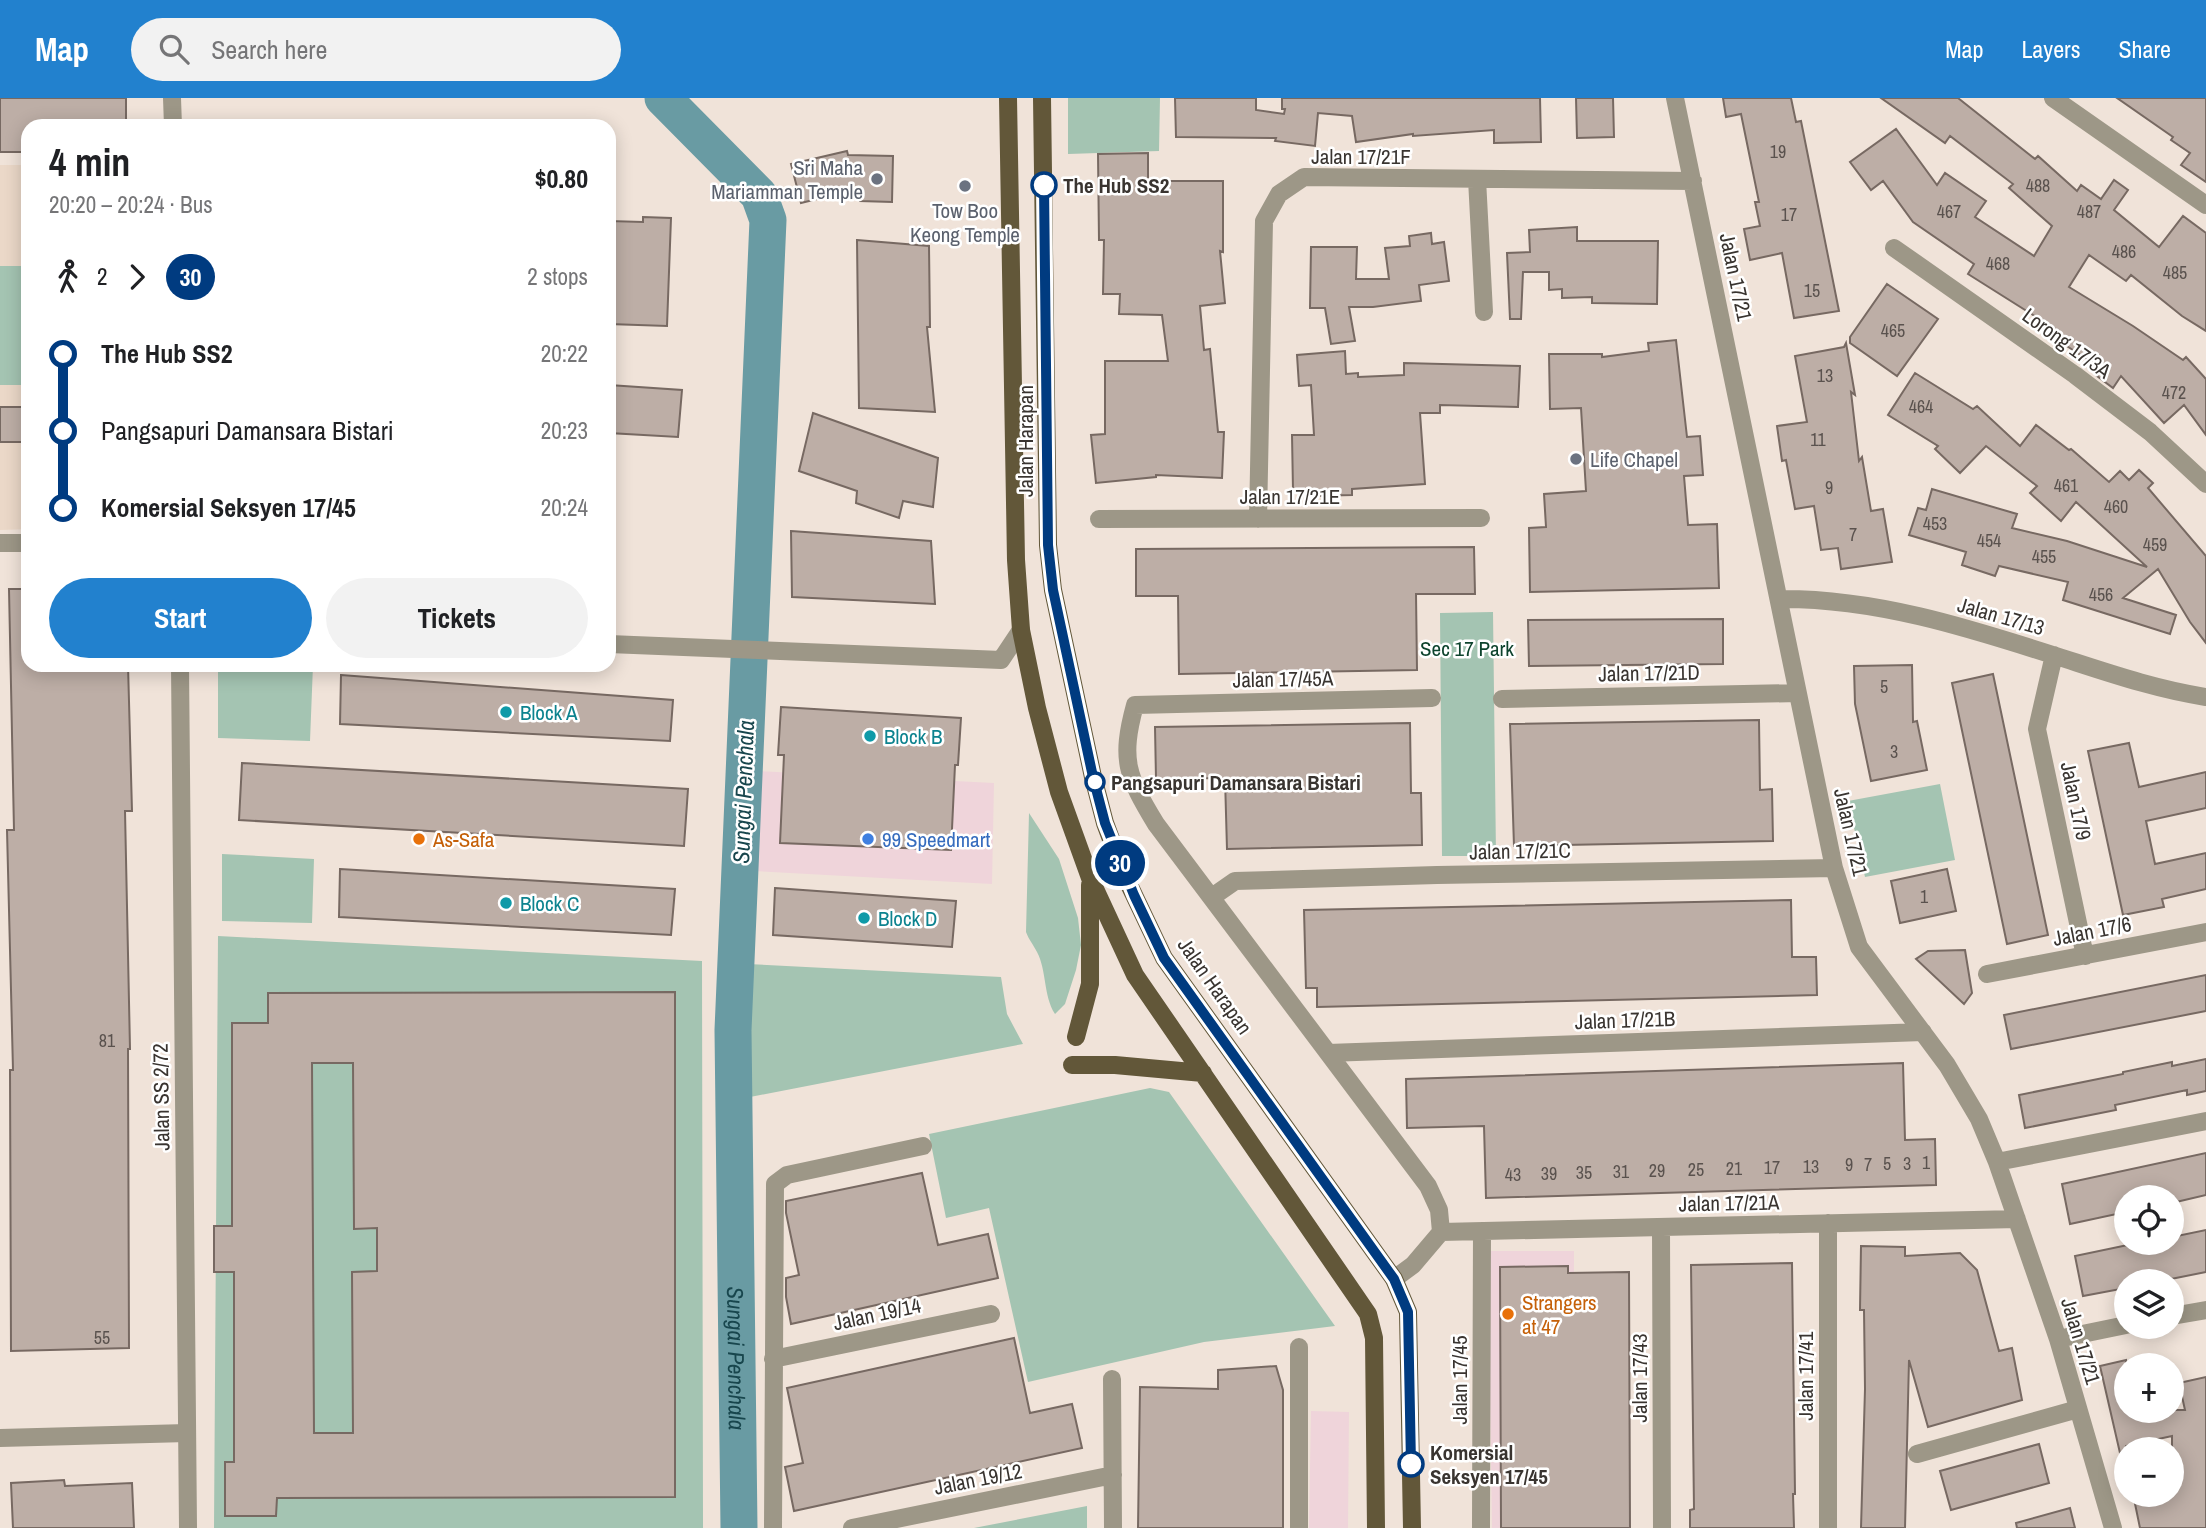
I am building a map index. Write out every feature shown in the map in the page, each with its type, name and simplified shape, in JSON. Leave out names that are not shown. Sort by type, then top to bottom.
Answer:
[{"type":"main road","name":"Jalan Harapan","points":[[1008,98],[1013,489],[1021,630],[1037,708],[1059,792],[1090,878],[1135,975],[1367,1314],[1374,1338],[1376,1528]]},
{"type":"main road","name":"Jalan Harapan","points":[[1042,98],[1048,545],[1053,590],[1105,823],[1164,958],[1394,1279],[1408,1312],[1412,1528]]},
{"type":"main road","points":[[1076,1037],[1090,984],[1090,878]]},
{"type":"main road","points":[[1072,1065],[1115,1065],[1203,1073]]},
{"type":"street","points":[[173,98],[173,119]]},
{"type":"street","name":"Jalan 17/21","points":[[1675,98],[1834,869],[1859,947],[1947,1065],[1979,1119],[1997,1162],[2058,1339],[2113,1528]]},
{"type":"street","points":[[2053,98],[2206,205]]},
{"type":"street","name":"Jalan 17/21F","points":[[1258,519],[1264,222],[1279,194],[1304,177],[1693,181]]},
{"type":"street","points":[[1477,179],[1484,312]]},
{"type":"street","name":"Lorong 17/3A","points":[[1894,248],[2086,383],[2150,432],[2206,484]]},
{"type":"street","name":"Jalan 17/21E","points":[[1099,519],[1481,519]]},
{"type":"street","points":[[0,543],[21,543]]},
{"type":"street","name":"Jalan 17/13","points":[[1779,599],[1818,599],[1896,609],[2054,655],[2132,681],[2206,697]]},
{"type":"street","points":[[616,644],[1001,660],[1021,630]]},
{"type":"street","name":"Jalan 17/9","points":[[2054,655],[2038,729],[2085,956]]},
{"type":"street","name":"Jalan SS 2/72","points":[[180,672],[188,1528]]},
{"type":"street","name":"Jalan 17/21D","points":[[1502,699],[1798,693]]},
{"type":"street","name":"Jalan 17/45A","points":[[1212,897],[1156,824],[1134,788],[1126,746],[1135,705],[1432,698]]},
{"type":"street","name":"Jalan 17/21C","points":[[1212,897],[1235,881],[1834,869]]},
{"type":"street","points":[[1212,897],[1428,1186],[1439,1210],[1441,1232],[1413,1265],[1394,1279]]},
{"type":"street","name":"Jalan 17/6","points":[[1987,974],[2206,932]]},
{"type":"street","name":"Jalan 17/21B","points":[[1328,1054],[1923,1032]]},
{"type":"street","points":[[1997,1162],[2206,1121]]},
{"type":"street","points":[[773,1528],[775,1184],[787,1175],[923,1146]]},
{"type":"street","name":"Jalan 17/21A","points":[[1441,1232],[2017,1219]]},
{"type":"street","name":"Jalan 17/41","points":[[1828,1223],[1828,1528]]},
{"type":"street","name":"Jalan 17/43","points":[[1661,1227],[1662,1528]]},
{"type":"street","name":"Jalan 17/45","points":[[1481,1528],[1482,1231]]},
{"type":"street","points":[[2184,1314],[2206,1310]]},
{"type":"street","name":"Jalan 19/14","points":[[773,1359],[991,1314]]},
{"type":"street","points":[[2058,1339],[2114,1327]]},
{"type":"street","points":[[1299,1347],[1299,1528]]},
{"type":"street","points":[[1112,1379],[1113,1528]]},
{"type":"street","points":[[1917,1454],[2078,1409]]},
{"type":"street","points":[[0,1438],[187,1433]]},
{"type":"street","name":"Jalan 19/12","points":[[855,1528],[1113,1475]]},
{"type":"shaded area","points":[[0,165],[21,165],[21,529],[0,530]]},
{"type":"shaded area","points":[[759,771],[994,783],[992,884],[754,871]]},
{"type":"shaded area","points":[[1488,1251],[1574,1251],[1573,1528],[1492,1528]]},
{"type":"shaded area","points":[[1311,1411],[1349,1412],[1348,1528],[1309,1528]]},
{"type":"green space","points":[[1068,98],[1160,98],[1159,151],[1068,154]]},
{"type":"green space","points":[[0,266],[21,266],[21,385],[0,385]]},
{"type":"green space","name":"Sec 17 Park","points":[[1493,612],[1496,856],[1442,856],[1440,613]]},
{"type":"green space","points":[[218,672],[313,672],[310,741],[218,738]]},
{"type":"green space","points":[[1940,784],[1955,860],[1865,877],[1848,801]]},
{"type":"green space","points":[[1029,813],[1059,859],[1078,918],[1081,945],[1076,970],[1065,1004],[1055,1014],[1040,959],[1026,932]]},
{"type":"green space","points":[[222,854],[314,859],[312,923],[222,921]]},
{"type":"green space","points":[[218,936],[702,961],[703,1528],[214,1528]]},
{"type":"green space","points":[[747,964],[1001,977],[1007,1014],[1023,1044],[745,1098]]},
{"type":"green space","points":[[1150,1088],[1169,1092],[1335,1326],[1204,1342],[1028,1382],[989,1208],[946,1218],[929,1134]]},
{"type":"green space","points":[[1087,1506],[1087,1528],[974,1528]]},
{"type":"building","points":[[0,98],[126,98],[126,119],[21,119],[21,152],[0,152]]},
{"type":"building","points":[[1175,98],[1256,98],[1256,110],[1284,114],[1282,98],[1540,98],[1541,142],[1494,143],[1494,130],[1413,134],[1356,142],[1352,116],[1318,113],[1315,146],[1275,141],[1276,138],[1176,137]]},
{"type":"building","points":[[1576,98],[1613,98],[1614,137],[1577,138]]},
{"type":"building","points":[[1723,98],[1791,98],[1796,122],[1801,121],[1839,311],[1794,318],[1782,253],[1750,260],[1744,229],[1760,226],[1755,202],[1759,202],[1741,114],[1726,117]]},
{"type":"building","points":[[1881,98],[1958,98],[2035,159],[2038,156],[2077,191],[2081,185],[2101,199],[2114,180],[2128,190],[2114,210],[2159,247],[2183,216],[2206,233],[2206,331],[2182,316],[2131,275],[2126,281],[2089,255],[2069,287],[2183,360],[2186,357],[2206,379],[2206,435],[2184,405],[2164,423],[2121,376],[2113,388],[2097,376],[2102,369],[2056,339],[2060,332],[1968,274],[1974,264],[1913,222],[1883,181],[1871,190],[1850,162],[1896,129],[1937,185],[1945,173],[1986,201],[1975,217],[2034,256],[2052,226],[2009,188],[2013,184],[1950,136],[1945,143]]},
{"type":"building","points":[[2117,98],[2206,98],[2206,182],[2181,165],[2190,153],[2171,140],[2173,137]]},
{"type":"building","points":[[847,151],[848,155],[893,156],[892,202],[860,201],[861,188],[801,203],[791,164]]},
{"type":"building","points":[[1148,153],[1148,181],[1223,181],[1223,252],[1220,251],[1225,303],[1200,306],[1204,350],[1210,349],[1218,432],[1224,432],[1222,478],[1156,475],[1096,483],[1091,435],[1105,434],[1105,361],[1168,361],[1162,315],[1119,314],[1120,294],[1103,294],[1104,240],[1099,240],[1098,154]]},
{"type":"building","points":[[643,217],[671,218],[667,326],[616,324],[616,221],[643,222]]},
{"type":"building","points":[[1577,227],[1577,241],[1658,241],[1657,304],[1592,303],[1592,297],[1562,298],[1562,289],[1549,290],[1549,272],[1523,272],[1521,319],[1510,319],[1507,253],[1530,252],[1529,230]]},
{"type":"building","points":[[1431,233],[1432,244],[1444,242],[1449,281],[1419,285],[1421,301],[1349,307],[1355,341],[1331,344],[1325,308],[1310,308],[1311,247],[1357,247],[1356,279],[1389,279],[1385,248],[1410,246],[1409,236]]},
{"type":"building","points":[[857,240],[929,246],[930,327],[927,327],[935,412],[859,408]]},
{"type":"building","points":[[1887,284],[1938,319],[1897,376],[1850,343],[1850,337]]},
{"type":"building","points":[[1676,340],[1687,437],[1700,436],[1703,475],[1684,476],[1688,525],[1717,524],[1719,588],[1530,592],[1529,528],[1546,527],[1544,494],[1586,491],[1581,408],[1550,409],[1549,354],[1602,354],[1602,357],[1649,351],[1648,343]]},
{"type":"building","points":[[1846,343],[1855,395],[1851,392],[1859,461],[1862,457],[1871,511],[1883,509],[1892,562],[1841,569],[1838,548],[1821,550],[1814,506],[1795,509],[1786,460],[1782,461],[1777,426],[1807,422],[1795,356],[1844,347]]},
{"type":"building","points":[[1345,351],[1346,374],[1358,373],[1358,377],[1404,375],[1404,363],[1520,366],[1518,407],[1440,405],[1440,413],[1420,413],[1425,484],[1352,489],[1352,495],[1312,496],[1312,490],[1293,490],[1292,435],[1314,435],[1311,385],[1299,386],[1297,355]]},
{"type":"building","points":[[1915,373],[1973,409],[1977,406],[2020,446],[2036,425],[2071,449],[2109,482],[2120,471],[2129,480],[2139,470],[2153,483],[2148,488],[2206,556],[2206,643],[2158,569],[2123,598],[2176,615],[2170,634],[2063,600],[2068,582],[1999,566],[1995,576],[1962,565],[1966,552],[1909,535],[1918,508],[1926,510],[1932,489],[2017,514],[2012,528],[2067,541],[2147,567],[2076,502],[2061,521],[2030,493],[2037,486],[1986,446],[1960,473],[1935,449],[1938,446],[1888,415]]},
{"type":"building","points":[[616,385],[682,390],[678,437],[616,433]]},
{"type":"building","points":[[0,407],[21,407],[21,442],[0,442]]},
{"type":"building","points":[[813,413],[938,458],[933,507],[903,501],[899,518],[856,503],[857,491],[799,471]]},
{"type":"building","points":[[791,531],[931,541],[935,604],[792,597]]},
{"type":"building","points":[[1474,547],[1475,594],[1416,594],[1417,670],[1179,674],[1178,596],[1136,596],[1136,549]]},
{"type":"building","points":[[9,589],[21,589],[21,672],[128,672],[132,811],[125,811],[130,1049],[129,1348],[11,1351],[10,1070],[13,1070],[7,830],[14,830]]},
{"type":"building","points":[[1723,619],[1723,664],[1529,666],[1528,620]]},
{"type":"building","points":[[1912,665],[1913,722],[1917,721],[1927,770],[1871,781],[1855,704],[1854,666]]},
{"type":"building","points":[[1993,674],[2048,935],[2007,944],[1952,683]]},
{"type":"building","name":"Block A","points":[[341,675],[673,700],[670,741],[340,724]]},
{"type":"building","points":[[781,707],[961,718],[958,765],[955,765],[951,850],[780,843],[784,755],[778,755]]},
{"type":"building","points":[[1759,720],[1760,790],[1772,789],[1773,841],[1514,846],[1510,724]]},
{"type":"building","points":[[1410,723],[1411,793],[1421,793],[1422,845],[1227,849],[1225,778],[1156,779],[1155,727]]},
{"type":"building","points":[[2129,743],[2139,787],[2206,772],[2206,808],[2146,821],[2155,864],[2206,853],[2206,889],[2162,899],[2164,907],[2123,915],[2088,751]]},
{"type":"building","points":[[242,763],[688,789],[684,846],[239,820]]},
{"type":"building","name":"Block C","points":[[340,869],[675,889],[671,935],[339,917]]},
{"type":"building","points":[[1947,869],[1956,911],[1900,923],[1891,881]]},
{"type":"building","name":"Block D","points":[[775,888],[956,901],[952,947],[773,935]]},
{"type":"building","points":[[1791,900],[1792,957],[1816,957],[1817,995],[1317,1007],[1317,988],[1306,988],[1304,910]]},
{"type":"building","points":[[1965,950],[1972,993],[1964,1004],[1916,959],[1928,951]]},
{"type":"building","points":[[2206,975],[2206,1011],[2011,1049],[2004,1015]]},
{"type":"building","points":[[675,992],[675,1497],[277,1498],[276,1516],[225,1516],[225,1462],[234,1462],[234,1272],[214,1272],[214,1226],[232,1226],[232,1023],[268,1023],[268,993]],"holes":[[[312,1063],[353,1063],[354,1229],[377,1228],[377,1271],[352,1272],[353,1433],[314,1433]]]},
{"type":"building","points":[[2206,1059],[2206,1091],[2187,1095],[2187,1090],[2115,1105],[2116,1110],[2025,1128],[2019,1095],[2172,1062],[2172,1066]]},
{"type":"building","points":[[1903,1063],[1905,1140],[1935,1139],[1936,1185],[1486,1198],[1484,1126],[1407,1128],[1406,1079]]},
{"type":"building","points":[[2206,1153],[2206,1195],[2184,1200],[2184,1185],[2114,1185],[2114,1215],[2070,1224],[2062,1184]]},
{"type":"building","points":[[922,1173],[938,1245],[988,1234],[998,1278],[791,1324],[786,1278],[799,1275],[786,1201]]},
{"type":"building","points":[[2206,1230],[2206,1272],[2184,1276],[2184,1269],[2114,1269],[2114,1290],[2083,1296],[2075,1256],[2114,1248],[2114,1255],[2184,1255],[2184,1235]]},
{"type":"building","points":[[1861,1246],[1905,1247],[1905,1256],[1960,1253],[1977,1270],[1999,1351],[2012,1348],[2022,1400],[1928,1427],[1909,1360],[1905,1528],[1861,1528],[1865,1389],[1864,1310],[1860,1310]]},
{"type":"building","points":[[1792,1263],[1794,1528],[1690,1528],[1690,1510],[1694,1509],[1691,1265]]},
{"type":"building","points":[[1568,1266],[1568,1273],[1629,1272],[1630,1528],[1501,1528],[1500,1267]]},
{"type":"building","points":[[1014,1338],[1030,1413],[1072,1404],[1082,1448],[794,1511],[785,1467],[803,1463],[787,1388]]},
{"type":"building","points":[[2114,1363],[2114,1423],[2184,1423],[2184,1382],[2206,1377],[2206,1528],[2140,1528],[2136,1507],[2184,1507],[2184,1437],[2116,1437],[2100,1366]]},
{"type":"building","points":[[1276,1366],[1283,1390],[1283,1528],[1138,1528],[1140,1387],[1218,1389],[1218,1370]]},
{"type":"building","points":[[2039,1444],[2049,1483],[1951,1510],[1940,1471]]},
{"type":"building","points":[[64,1480],[65,1486],[132,1483],[134,1528],[13,1528],[11,1483]]},
{"type":"building","points":[[2070,1508],[2075,1528],[2017,1528],[2016,1523]]},
{"type":"waterway","name":"Sungai Penchala","points":[[663,98],[759,195],[768,220],[733,1030],[739,1528]]},
{"type":"bus line","name":"30","points":[[1044,185],[1048,545],[1053,590],[1105,823],[1164,958],[1394,1279],[1408,1312],[1411,1464]]},
{"type":"place","name":"Sri Maha Mariamman Temple","points":[[877,179]]},
{"type":"place","name":"The Hub SS2","points":[[1044,185]]},
{"type":"place","name":"Tow Boo Keong Temple","points":[[965,186]]},
{"type":"place","name":"Life Chapel","points":[[1576,459]]},
{"type":"place","name":"Block A","points":[[506,712]]},
{"type":"place","name":"Block B","points":[[870,736]]},
{"type":"place","name":"Pangsapuri Damansara Bistari","points":[[1095,782]]},
{"type":"place","name":"As-Safa","points":[[419,839]]},
{"type":"place","name":"99 Speedmart","points":[[868,839]]},
{"type":"place","name":"Block C","points":[[506,903]]},
{"type":"place","name":"Block D","points":[[864,918]]},
{"type":"place","name":"Strangers at 47","points":[[1508,1314]]},
{"type":"place","name":"Komersial Seksyen 17/45","points":[[1411,1464]]}]
